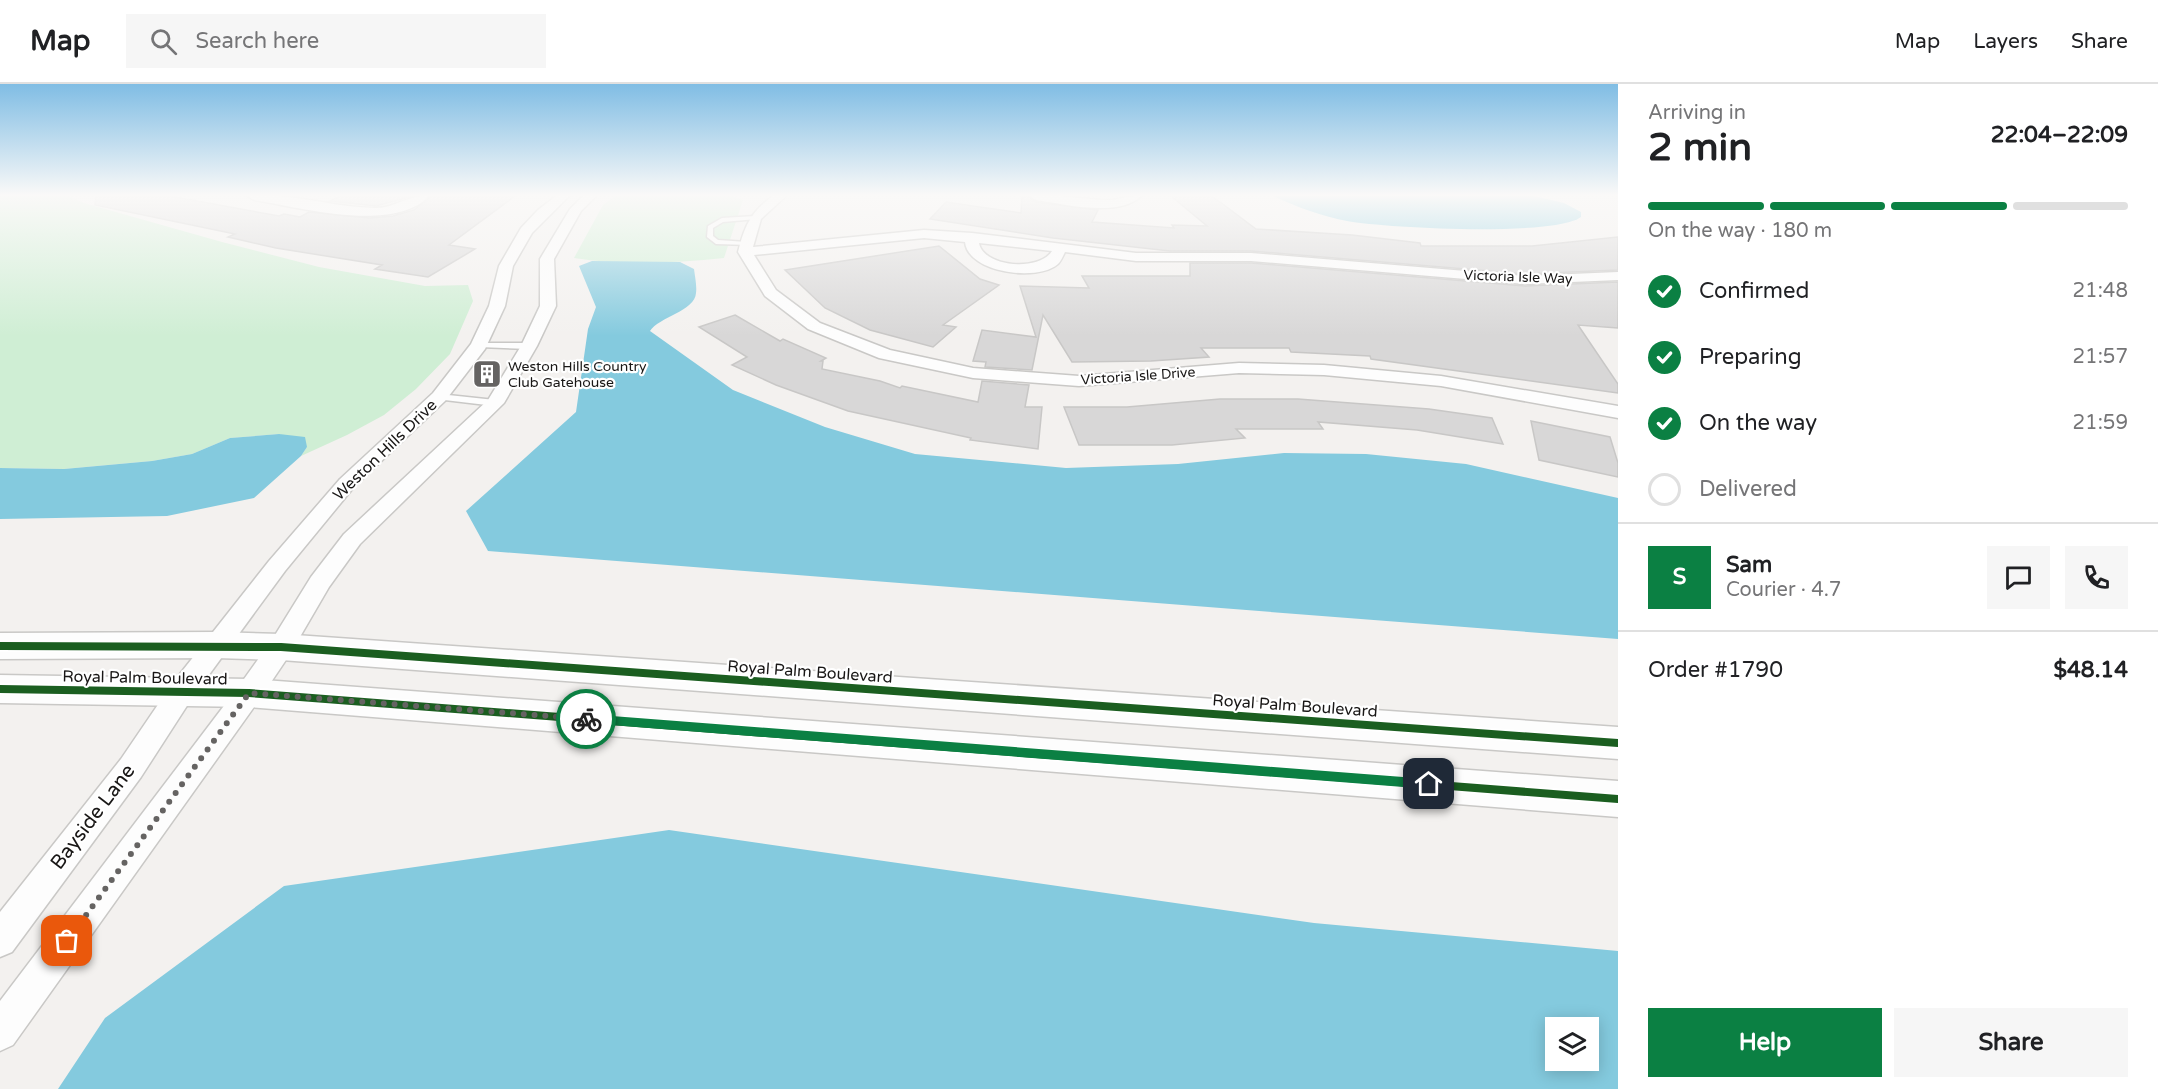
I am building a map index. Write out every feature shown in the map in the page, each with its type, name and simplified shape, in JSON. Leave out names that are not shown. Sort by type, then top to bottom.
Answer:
[{"type":"main road","name":"Royal Palm Boulevard","points":[[0,646],[281,647],[1618,743]]},
{"type":"main road","name":"Royal Palm Boulevard","points":[[0,689],[249,693],[1618,799]]},
{"type":"street","name":"Weston Hills Drive","points":[[182,691],[277,566],[347,483],[439,397],[479,345],[497,306],[506,266],[519,243]]},
{"type":"street","points":[[0,1032],[249,693],[281,647],[319,583],[352,539],[495,403],[529,346],[548,306],[547,259],[556,243]]},
{"type":"street","points":[[746,248],[747,243]]},
{"type":"street","name":"Victoria Isle Way","points":[[746,248],[820,247],[837,243]]},
{"type":"street","points":[[972,243],[973,249],[978,256],[1000,266],[1030,268],[1043,266],[1052,261],[1060,249]]},
{"type":"street","name":"Victoria Isle Way","points":[[1015,243],[1136,257],[1251,258],[1525,280],[1618,276]]},
{"type":"street","name":"Victoria Isle Drive","points":[[746,248],[770,293],[814,327],[885,354],[973,373],[1079,381],[1239,368],[1324,370],[1441,381],[1618,412]]},
{"type":"street","name":"Bayside Lane","points":[[0,940],[130,768],[182,691]]},
{"type":"lane","points":[[721,243],[746,248]]},
{"type":"lane","points":[[479,345],[529,346]]},
{"type":"lane","points":[[439,397],[495,403]]},
{"type":"green space","points":[[0,243],[225,243],[319,267],[425,286],[468,285],[473,301],[450,354],[416,389],[384,415],[301,456],[307,447],[279,434],[230,438],[192,454],[152,461],[64,469],[0,468]]},
{"type":"green space","points":[[582,243],[729,243],[724,258],[649,263],[574,258]]},
{"type":"water","points":[[592,261],[680,262],[694,269],[696,293],[690,305],[650,331],[733,390],[825,427],[915,454],[1066,468],[1178,464],[1284,453],[1366,454],[1466,464],[1618,498],[1618,639],[488,551],[466,511],[576,412],[588,329],[596,307],[579,266]]},
{"type":"water","points":[[279,434],[305,437],[307,447],[301,456],[254,498],[167,516],[0,519],[0,468],[64,469],[152,461],[192,454],[230,438]]},
{"type":"water","points":[[669,830],[1314,923],[1618,951],[1618,1089],[58,1089],[105,1018],[284,886]]},
{"type":"building","points":[[254,243],[452,243],[449,245],[475,249],[428,277],[375,269],[382,265]]},
{"type":"building","points":[[1097,243],[1419,243],[1421,246],[1532,246],[1562,243],[1618,243],[1618,270],[1525,274],[1251,251],[1170,251]]},
{"type":"building","points":[[939,246],[980,279],[999,285],[943,325],[956,327],[933,347],[870,330],[825,308],[785,270]]},
{"type":"building","points":[[1190,263],[1251,263],[1525,286],[1618,282],[1618,328],[1578,325],[1618,384],[1618,393],[1371,359],[1370,356],[1291,352],[1289,348],[1201,348],[1209,357],[1151,361],[1072,362],[1043,315],[1032,370],[985,367],[986,362],[973,361],[982,330],[1036,337],[1020,286],[1089,288],[1082,276],[1190,276]]},
{"type":"building","points":[[735,315],[780,341],[783,339],[826,358],[821,361],[823,361],[822,369],[880,381],[900,388],[902,386],[978,402],[982,381],[1029,385],[1025,407],[1042,407],[1038,449],[970,440],[971,438],[848,411],[776,385],[732,365],[747,357],[699,327]]},
{"type":"building","points":[[1220,399],[1298,399],[1429,409],[1492,418],[1503,444],[1417,430],[1318,422],[1323,429],[1236,429],[1245,438],[1172,445],[1079,445],[1064,407],[1127,407]]},
{"type":"building","points":[[1531,421],[1610,437],[1618,463],[1618,477],[1539,460]]},
{"type":"cycle path","points":[[0,646],[281,647],[1618,743]]},
{"type":"cycle path","points":[[0,689],[249,693],[1618,799]]},
{"type":"way so far","points":[[67,941],[249,693],[586,719]]},
{"type":"place","name":"Weston Hills Country Club Gatehouse","points":[[487,374]]},
{"type":"route","points":[[586,719],[1429,784]]}]
